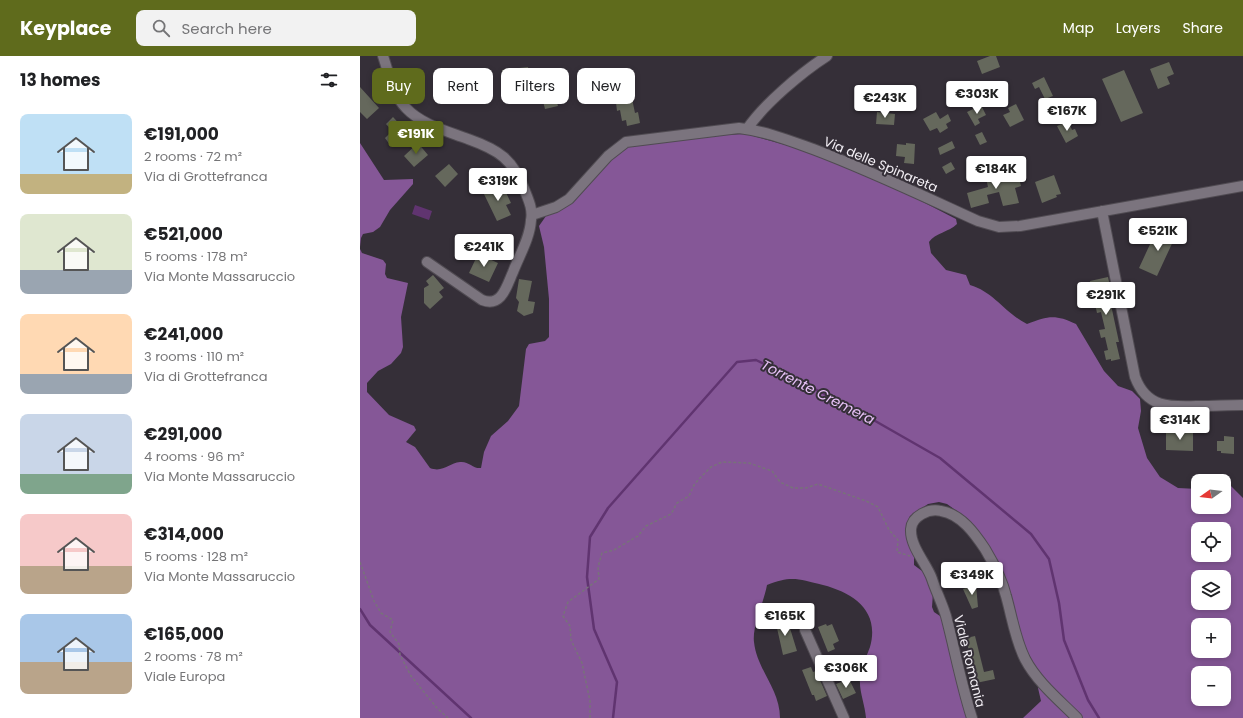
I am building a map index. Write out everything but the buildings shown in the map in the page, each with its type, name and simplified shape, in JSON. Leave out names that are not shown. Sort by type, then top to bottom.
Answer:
[{"type":"street","points":[[383,56],[397,95],[404,106],[413,115],[440,129],[486,145],[502,155],[512,164],[520,177],[528,198],[532,215],[530,228],[505,290],[497,300],[488,302],[482,300],[427,262]]},
{"type":"street","points":[[747,129],[761,112],[797,79],[827,56]]},
{"type":"street","name":"Via delle Spinareta","points":[[532,215],[556,207],[569,199],[611,154],[628,142],[727,128],[747,129],[776,136],[853,164],[990,225],[1011,227],[1243,186]]},
{"type":"street","points":[[1102,211],[1135,377],[1140,388],[1153,401],[1168,406],[1243,404]]},
{"type":"street","name":"Viale Romania","points":[[972,718],[958,670],[945,613],[929,570],[921,559],[911,532],[912,524],[917,517],[928,511],[940,510],[954,515],[968,527],[986,551],[1001,579],[1017,638],[1025,659],[1042,682],[1077,718]]},
{"type":"street","points":[[806,630],[844,718]]},
{"type":"path","points":[[590,718],[590,701],[582,663],[571,640],[570,626],[563,616],[568,602],[599,579],[598,567],[602,553],[614,550],[638,536],[646,526],[671,514],[677,503],[689,496],[694,485],[711,467],[716,464],[722,462],[749,463],[772,471],[780,482],[793,488],[806,488],[818,484],[866,501],[878,507],[889,530],[898,540],[896,552],[921,559]]},
{"type":"path","points":[[360,562],[381,613],[393,620],[390,632],[399,644],[400,654],[406,667],[428,698],[448,718]]},
{"type":"shaded area","points":[[746,134],[811,152],[869,174],[956,219],[957,224],[954,227],[935,237],[929,242],[931,253],[946,270],[966,275],[970,285],[986,293],[1013,315],[1027,324],[1041,319],[1057,317],[1076,324],[1104,371],[1118,386],[1132,391],[1140,399],[1141,411],[1138,428],[1147,458],[1160,477],[1178,488],[1191,489],[1191,514],[1231,514],[1231,486],[1243,498],[1243,718],[1023,718],[1041,701],[1038,688],[1039,674],[1020,637],[984,539],[968,519],[947,504],[939,502],[928,504],[910,516],[906,525],[914,555],[914,565],[926,574],[933,593],[932,607],[934,612],[943,618],[968,718],[866,718],[860,688],[860,679],[870,647],[872,634],[868,614],[854,599],[834,588],[808,581],[789,579],[767,585],[756,621],[754,636],[759,662],[773,689],[779,708],[780,718],[360,718],[360,249],[362,253],[383,260],[386,264],[385,274],[387,278],[408,283],[401,317],[403,347],[401,353],[391,364],[378,371],[367,383],[367,392],[389,415],[414,426],[416,430],[406,442],[415,447],[430,468],[442,469],[456,463],[463,462],[481,468],[484,452],[491,436],[508,421],[519,406],[526,349],[529,344],[545,341],[549,337],[549,299],[544,247],[539,226],[546,216],[564,206],[611,156],[630,145],[720,135]]},
{"type":"shaded area","points":[[360,143],[384,180],[413,179],[413,184],[390,210],[380,227],[373,232],[363,234],[360,247]]},
{"type":"shaded area","points":[[415,205],[432,211],[429,220],[412,214]]},
{"type":"waterway","name":"Torrente Cremera","points":[[613,718],[617,682],[594,629],[587,577],[590,537],[608,508],[737,362],[756,360],[849,406],[940,458],[1031,534],[1049,559],[1059,603],[1064,640],[1088,700],[1099,718]]},
{"type":"waterway","name":"Torrente Cremera","points":[[360,609],[370,625],[471,718]]}]
